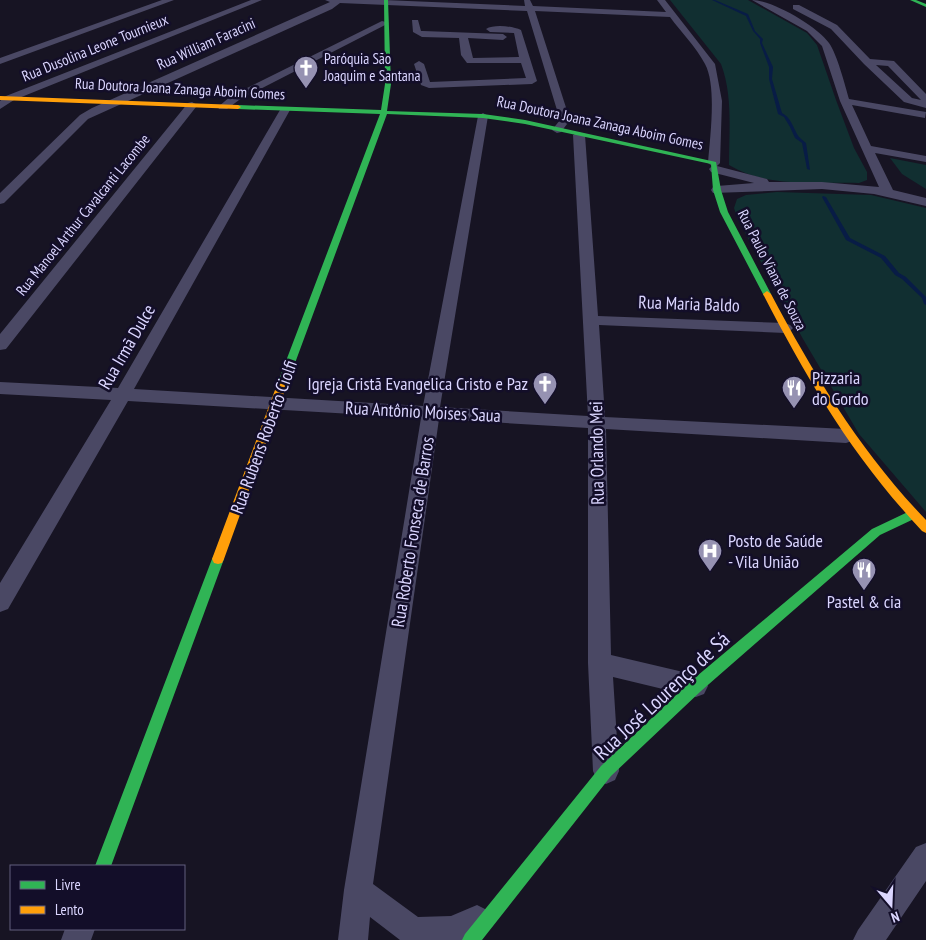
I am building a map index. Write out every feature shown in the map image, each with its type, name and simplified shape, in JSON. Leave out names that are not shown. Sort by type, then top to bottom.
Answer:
[{"type":"main road","points":[[912,0],[926,6]]},
{"type":"main road","name":"Rua Rubens Roberto Ciolfi","points":[[103,865],[384,113],[388,84],[385,1]]},
{"type":"main road","name":"Rua Doutora Joana Zanaga Aboim Gomes","points":[[5,98],[482,116],[526,122],[715,166]]},
{"type":"main road","name":"Rua Paulo Viana de Souza","points":[[715,166],[717,190],[728,220],[785,328],[846,436],[878,476],[926,528]]},
{"type":"main road","name":"Rua José Lourenço de Sá","points":[[471,940],[606,771],[696,686],[876,532],[912,515]]},
{"type":"street","points":[[0,62],[170,0]]},
{"type":"street","name":"Rua Dusolina Leone Tournieux","points":[[0,106],[5,98],[258,0]]},
{"type":"street","points":[[329,0],[672,15]]},
{"type":"street","name":"Rua William Faracini","points":[[0,200],[84,117],[115,101],[339,0]]},
{"type":"street","points":[[419,64],[424,83],[429,85],[532,82],[525,71],[529,50],[531,10],[527,0]]},
{"type":"street","name":"Rua Paulo Viana de Souza","points":[[660,0],[710,64],[714,76],[716,91],[715,166]]},
{"type":"street","points":[[756,0],[810,29],[826,45],[866,148],[887,191]]},
{"type":"street","points":[[789,4],[834,27],[866,62],[908,100],[926,105]]},
{"type":"street","points":[[415,22],[417,32],[464,46],[529,50]]},
{"type":"street","points":[[223,107],[236,98],[385,24]]},
{"type":"street","points":[[810,29],[847,24]]},
{"type":"street","points":[[490,29],[516,31],[529,50],[565,120],[557,130]]},
{"type":"street","points":[[354,38],[386,38]]},
{"type":"street","points":[[464,46],[470,61],[529,50]]},
{"type":"street","points":[[866,62],[891,62],[926,100]]},
{"type":"street","points":[[846,100],[926,115]]},
{"type":"street","name":"Rua Manoel Arthur Cavalcanti Lacombe","points":[[0,345],[192,105]]},
{"type":"street","name":"Rua Irmã Dulce","points":[[0,602],[123,394],[285,110]]},
{"type":"street","name":"Rua Roberto Fonseca de Barros","points":[[353,940],[358,890],[431,411],[482,116]]},
{"type":"street","name":"Rua Orlando Mei","points":[[579,135],[597,424],[600,663],[606,771]]},
{"type":"street","points":[[866,148],[926,159]]},
{"type":"street","name":"Rua Doutora Joana Zanaga Aboim Gomes","points":[[715,166],[780,185]]},
{"type":"street","name":"Rua Doutora Joana Zanaga Aboim Gomes","points":[[717,190],[780,185],[840,186],[887,191],[926,202]]},
{"type":"street","name":"Rua Maria Baldo","points":[[592,320],[785,328]]},
{"type":"street","name":"Rua Antônio Moises Saua","points":[[0,388],[431,411],[597,424],[846,436]]},
{"type":"street","points":[[600,663],[696,686]]},
{"type":"street","points":[[868,940],[926,857]]},
{"type":"street","points":[[358,890],[413,932],[452,931],[492,913]]},
{"type":"green space","points":[[670,0],[748,0],[807,33],[817,45],[854,148],[867,172],[867,180],[859,183],[775,181],[744,172],[729,165],[729,101],[721,64]]},
{"type":"green space","points":[[890,158],[926,165],[926,189],[902,174]]},
{"type":"green space","points":[[777,192],[871,195],[926,208],[926,512],[859,434],[803,339],[738,220],[734,208],[737,199],[746,195]]},
{"type":"waterway","points":[[713,0],[747,15],[754,31],[762,39],[761,43],[771,67],[771,85],[780,114],[785,116],[796,137],[804,143],[809,169]]},
{"type":"waterway","points":[[824,197],[848,239],[883,257],[897,274],[904,278],[924,298],[926,304]]},
{"type":"traffic: fast","points":[[283,382],[384,113],[388,84],[386,0]]},
{"type":"traffic: fast","points":[[912,0],[926,6]]},
{"type":"traffic: fast","points":[[238,107],[483,116],[525,122],[714,163],[717,190],[724,212],[767,294]]},
{"type":"traffic: fast","points":[[471,940],[606,771],[696,686],[876,532],[912,515]]},
{"type":"traffic: fast","points":[[103,865],[218,559]]},
{"type":"traffic: slow","points":[[0,98],[238,107]]},
{"type":"traffic: slow","points":[[767,294],[801,358],[837,418],[878,474],[926,528]]},
{"type":"traffic: slow","points":[[218,559],[283,382]]},
{"type":"place","name":"Paróquia São Joaquim e Santana","points":[[306,89]]},
{"type":"place","name":"Igreja Cristã Evangelica Cristo e Paz","points":[[545,405]]},
{"type":"place","name":"Pizzaria do Gordo","points":[[794,409]]},
{"type":"place","name":"Posto de Saúde - Vila União","points":[[710,572]]},
{"type":"place","name":"Pastel & cia","points":[[864,591]]}]
